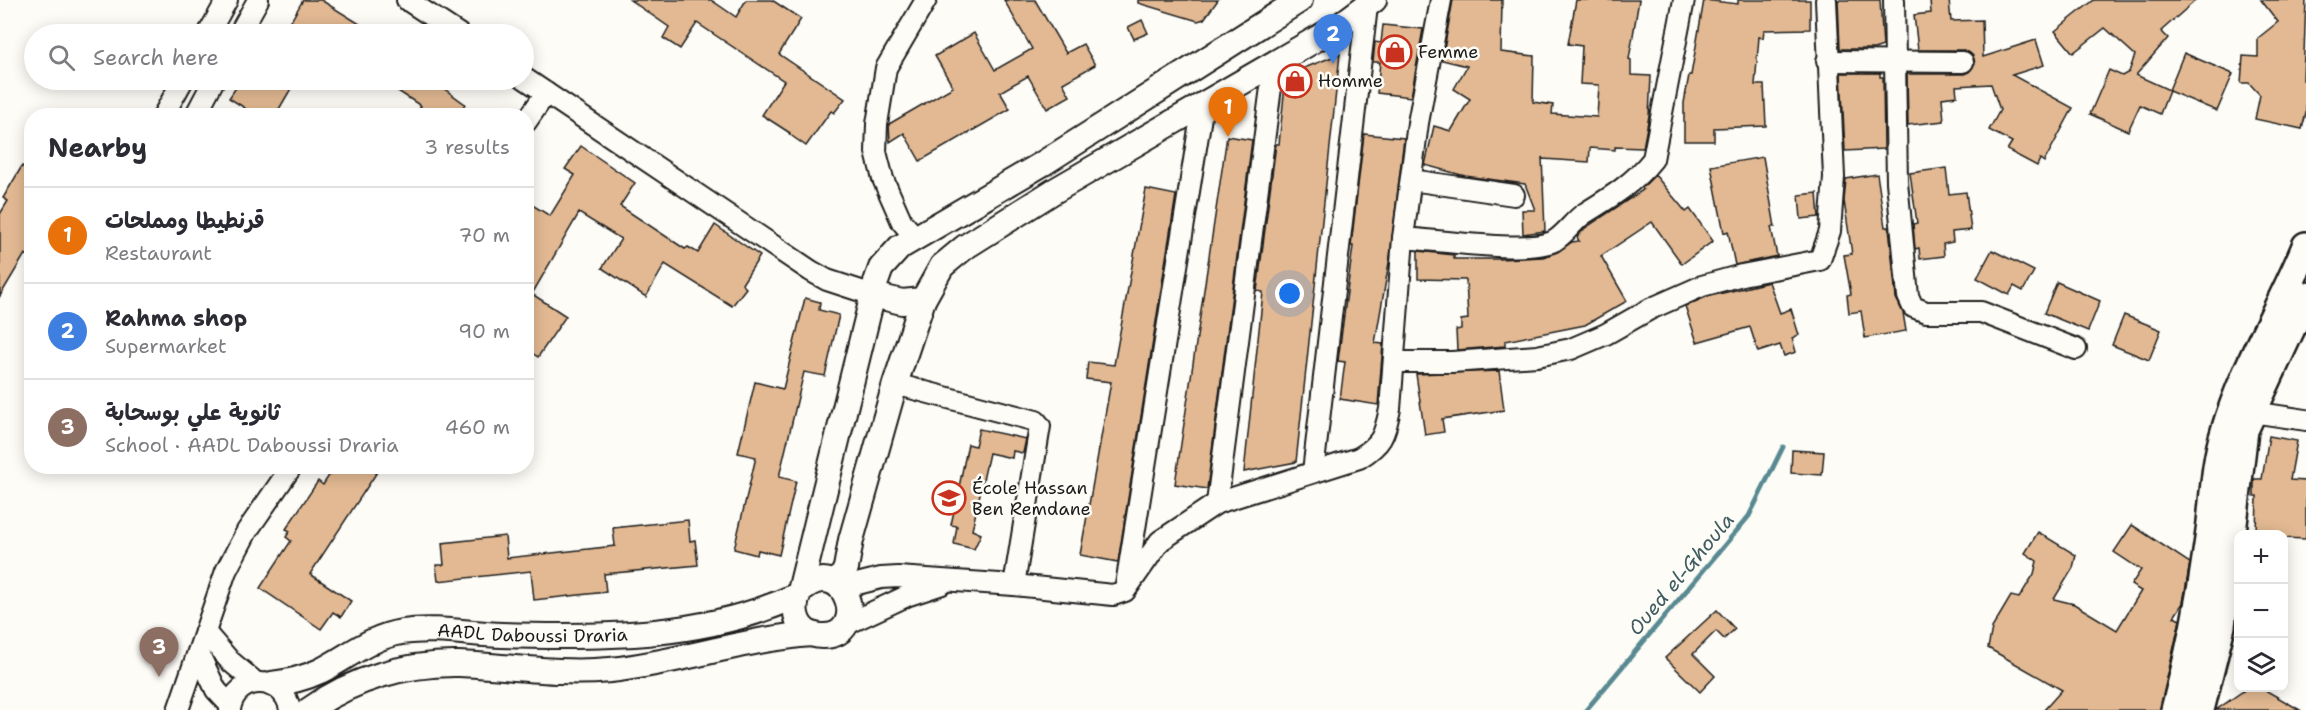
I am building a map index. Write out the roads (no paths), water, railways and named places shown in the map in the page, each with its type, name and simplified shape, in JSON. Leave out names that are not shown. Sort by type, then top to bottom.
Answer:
[{"type":"main road","points":[[2175,710],[2186,670],[2203,584],[2217,466],[2225,431],[2241,387],[2306,246]]},
{"type":"main road","points":[[2200,710],[2221,626],[2244,430],[2306,296]]},
{"type":"street","points":[[214,24],[228,0]]},
{"type":"street","points":[[245,24],[258,0]]},
{"type":"street","points":[[407,0],[444,24]]},
{"type":"street","points":[[926,0],[886,68],[877,124],[876,152],[883,179],[902,222],[930,250],[942,266]]},
{"type":"street","points":[[955,581],[909,595],[845,625],[830,635],[812,634],[803,629],[794,611],[881,268],[900,247],[915,237],[1042,164],[1300,0]]},
{"type":"street","points":[[839,586],[889,577],[1014,585],[1113,595],[1125,591],[1160,542],[1217,503],[1359,458],[1376,447],[1384,435],[1390,409],[1403,238],[1418,123],[1441,0]]},
{"type":"street","points":[[1403,238],[1527,248],[1555,241],[1576,219],[1620,191],[1653,159],[1684,0]]},
{"type":"street","points":[[1394,362],[1452,362],[1537,356],[1571,349],[1606,334],[1650,309],[1702,286],[1742,275],[1820,260],[1830,231],[1834,177],[1826,0]]},
{"type":"street","points":[[1894,0],[1897,182],[1908,296],[1913,307],[1926,312],[1981,312],[2076,349]]},
{"type":"street","points":[[839,586],[846,568],[851,540],[895,384],[923,300],[942,266],[965,247],[1024,210],[1342,24],[1370,3]]},
{"type":"street","points":[[1313,472],[1370,3]]},
{"type":"street","points":[[1827,61],[1963,62]]},
{"type":"street","points":[[1217,503],[1274,64]]},
{"type":"street","points":[[534,85],[811,271],[844,287],[873,295],[902,302],[923,300]]},
{"type":"street","points":[[167,108],[177,90]]},
{"type":"street","points":[[199,108],[209,90]]},
{"type":"street","points":[[534,110],[546,93]]},
{"type":"street","points":[[1125,591],[1203,104]]},
{"type":"street","points":[[1411,180],[1514,195]]},
{"type":"street","points":[[895,384],[1036,421],[1040,426],[1014,585]]},
{"type":"street","points":[[2252,412],[2306,420]]},
{"type":"street","points":[[178,710],[232,557],[286,474]]},
{"type":"street","points":[[799,593],[808,584],[818,580],[839,586],[847,596],[850,606],[845,625]]},
{"type":"street","name":"AADL Daboussi Draria","points":[[264,683],[304,678],[365,644],[402,632],[567,635],[685,629],[743,616],[799,593]]},
{"type":"street","points":[[205,632],[230,661],[286,697],[290,710]]},
{"type":"street","points":[[309,710],[343,689],[365,680],[411,668],[459,664],[572,672],[606,670],[640,667],[754,641],[812,634]]},
{"type":"street","points":[[198,652],[216,690],[229,708],[239,690],[264,683]]},
{"type":"waterway","name":"Oued el-Ghoula","points":[[1586,710],[1749,516],[1783,447]]},
{"type":"place","name":"Femme","points":[[1395,52]]},
{"type":"place","name":"Rahma shop","points":[[1333,64]]},
{"type":"place","name":"Homme","points":[[1295,81]]},
{"type":"place","name":"قرنطيطا ومملحات","points":[[1228,137]]},
{"type":"place","name":"École Hassan Ben Remdane","points":[[949,498]]},
{"type":"place","name":"ثانوية علي بوسحابة","points":[[159,677]]}]
